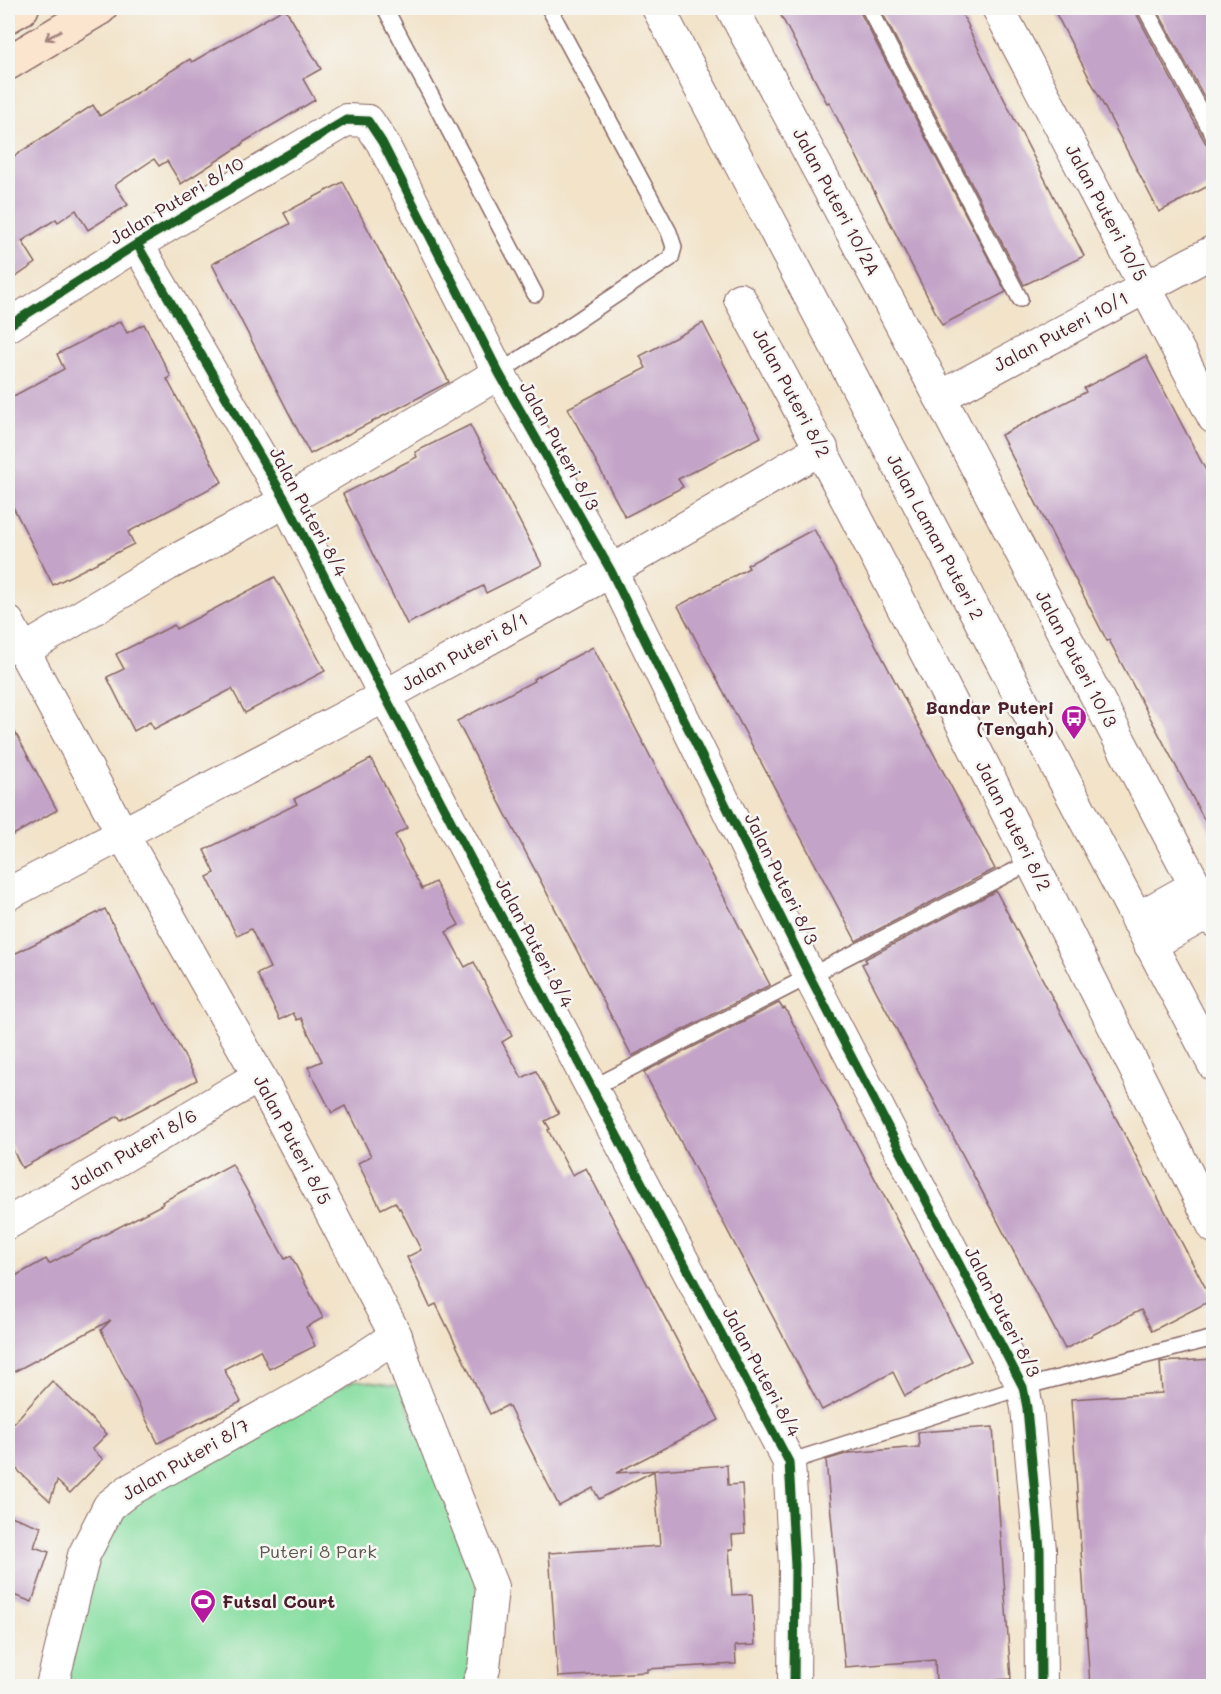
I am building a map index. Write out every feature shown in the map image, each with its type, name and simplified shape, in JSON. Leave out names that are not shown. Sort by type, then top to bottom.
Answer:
[{"type":"main road","points":[[8,16],[22,8]]},
{"type":"main road","points":[[8,63],[100,8]]},
{"type":"street","name":"Jalan Laman Puteri 2","points":[[658,8],[1214,1065]]},
{"type":"street","name":"Jalan Puteri 10/2A","points":[[732,8],[940,397]]},
{"type":"street","name":"Jalan Puteri 10/5","points":[[998,8],[1214,418]]},
{"type":"street","name":"Jalan Puteri 8/10","points":[[8,326],[137,244],[346,120],[368,121]]},
{"type":"street","name":"Jalan Puteri 8/3","points":[[368,121],[382,141],[499,373],[611,571],[810,976],[1023,1387],[1040,1550],[1041,1686]]},
{"type":"street","name":"Jalan Puteri 8/4","points":[[137,244],[286,501],[385,696],[789,1462],[800,1686]]},
{"type":"street","name":"Jalan Puteri 10/1","points":[[940,397],[1214,251]]},
{"type":"street","name":"Jalan Puteri 8/2","points":[[740,299],[822,448],[1214,1227]]},
{"type":"street","points":[[23,651],[168,565],[286,501],[499,373]]},
{"type":"street","name":"Jalan Puteri 10/3","points":[[940,397],[1209,903]]},
{"type":"street","name":"Jalan Puteri 8/1","points":[[8,894],[385,696],[611,571],[822,448]]},
{"type":"street","name":"Jalan Puteri 8/5","points":[[8,622],[122,833],[259,1076],[396,1336],[492,1587],[484,1669],[478,1686]]},
{"type":"street","points":[[1143,932],[1209,903]]},
{"type":"street","name":"Jalan Puteri 8/6","points":[[8,1223],[259,1076]]},
{"type":"street","name":"Jalan Puteri 8/7","points":[[52,1686],[84,1555],[109,1506],[128,1491],[332,1378],[396,1336]]},
{"type":"lane","points":[[385,8],[535,294]]},
{"type":"lane","points":[[499,373],[671,258],[674,247],[669,232],[549,8]]},
{"type":"lane","points":[[870,8],[1020,299]]},
{"type":"lane","points":[[1145,8],[1214,137]]},
{"type":"lane","points":[[592,1088],[1031,862]]},
{"type":"lane","points":[[789,1462],[1023,1387],[1214,1338]]},
{"type":"green space","name":"Puteri 8 Park","points":[[355,1380],[400,1386],[480,1588],[467,1686],[65,1686],[105,1527],[142,1492]]},
{"type":"building","points":[[285,8],[321,69],[303,79],[315,100],[242,143],[181,184],[167,161],[159,166],[154,159],[115,185],[128,205],[88,230],[76,210],[58,222],[56,219],[22,241],[36,263],[8,282],[8,160],[93,105],[100,116],[190,59],[192,62]]},
{"type":"building","points":[[777,8],[859,8],[1006,292],[942,325],[829,102],[827,103]]},
{"type":"building","points":[[880,8],[959,8],[1084,256],[1024,285]]},
{"type":"building","points":[[1053,8],[1135,8],[1205,142],[1214,147],[1214,183],[1159,212]]},
{"type":"building","points":[[1156,8],[1214,8],[1214,115]]},
{"type":"building","points":[[343,182],[449,382],[310,454],[212,264],[290,224],[284,213]]},
{"type":"building","points":[[121,321],[127,333],[144,324],[171,377],[167,379],[222,482],[128,532],[134,544],[53,585],[8,497],[8,399],[64,369],[57,354]]},
{"type":"building","points":[[703,323],[761,437],[678,479],[683,487],[625,517],[568,408],[646,368],[640,356]]},
{"type":"building","points":[[1146,356],[1214,486],[1214,838],[1109,640],[1107,641],[1001,435],[1086,392],[1084,388]]},
{"type":"building","points":[[470,425],[542,565],[486,593],[483,586],[407,624],[343,494],[417,457],[415,452]]},
{"type":"building","points":[[814,529],[995,869],[856,941],[678,606],[749,568],[747,565]]},
{"type":"building","points":[[275,577],[325,671],[245,713],[232,689],[154,729],[150,722],[134,731],[107,677],[124,669],[116,654],[174,625],[176,629]]},
{"type":"building","points":[[593,647],[770,985],[632,1056],[457,721]]},
{"type":"building","points":[[8,719],[57,810],[8,838]]},
{"type":"building","points":[[371,759],[407,828],[395,835],[402,852],[422,889],[435,882],[459,925],[446,932],[465,967],[474,962],[512,1036],[502,1042],[522,1078],[536,1071],[559,1114],[545,1121],[550,1129],[548,1130],[572,1175],[586,1168],[719,1420],[616,1473],[727,1465],[728,1485],[742,1484],[745,1534],[732,1535],[733,1549],[729,1549],[732,1595],[752,1594],[755,1645],[735,1646],[736,1664],[558,1677],[549,1553],[660,1546],[654,1471],[599,1499],[593,1488],[559,1506],[508,1405],[490,1414],[436,1304],[430,1307],[407,1257],[421,1250],[400,1208],[395,1202],[381,1209],[358,1163],[371,1156],[350,1113],[345,1106],[332,1113],[308,1067],[322,1061],[301,1018],[297,1020],[293,1013],[280,1020],[257,974],[270,968],[251,929],[237,936],[207,877],[215,873],[204,850],[297,804],[294,799]]},
{"type":"building","points":[[996,891],[1212,1300],[1152,1331],[1141,1310],[1065,1349],[862,964],[867,962],[865,959]]},
{"type":"building","points":[[105,909],[154,1004],[156,1003],[197,1080],[121,1120],[118,1116],[22,1168],[8,1140],[8,957]]},
{"type":"building","points":[[779,1003],[783,1009],[785,1008],[971,1361],[905,1396],[893,1372],[822,1410],[644,1072]]},
{"type":"building","points":[[232,1164],[285,1259],[291,1256],[323,1318],[306,1327],[315,1346],[269,1369],[260,1350],[224,1369],[241,1402],[158,1443],[101,1330],[111,1320],[8,1375],[8,1280],[46,1259],[49,1264],[163,1204],[162,1202]]},
{"type":"building","points":[[1214,1359],[1214,1686],[1090,1686],[1071,1399],[1162,1393],[1160,1362]]},
{"type":"building","points":[[52,1381],[107,1434],[92,1449],[103,1459],[70,1493],[57,1481],[50,1501],[8,1461],[8,1429]]},
{"type":"building","points":[[993,1427],[1011,1679],[936,1684],[935,1660],[845,1667],[826,1460],[849,1453],[919,1447],[918,1432]]},
{"type":"building","points":[[8,1515],[41,1527],[34,1547],[49,1552],[32,1602],[8,1593]]},
{"type":"cycle path","points":[[8,326],[137,244],[346,120],[368,121],[382,142],[499,373],[611,571],[810,977],[1023,1387],[1027,1408],[1040,1550],[1041,1686]]},
{"type":"cycle path","points":[[137,244],[286,501],[385,696],[789,1462],[795,1565],[794,1686]]},
{"type":"place","name":"Bandar Puteri (Tengah)","points":[[1074,741]]},
{"type":"place","name":"Futsal Court","points":[[203,1625]]}]
